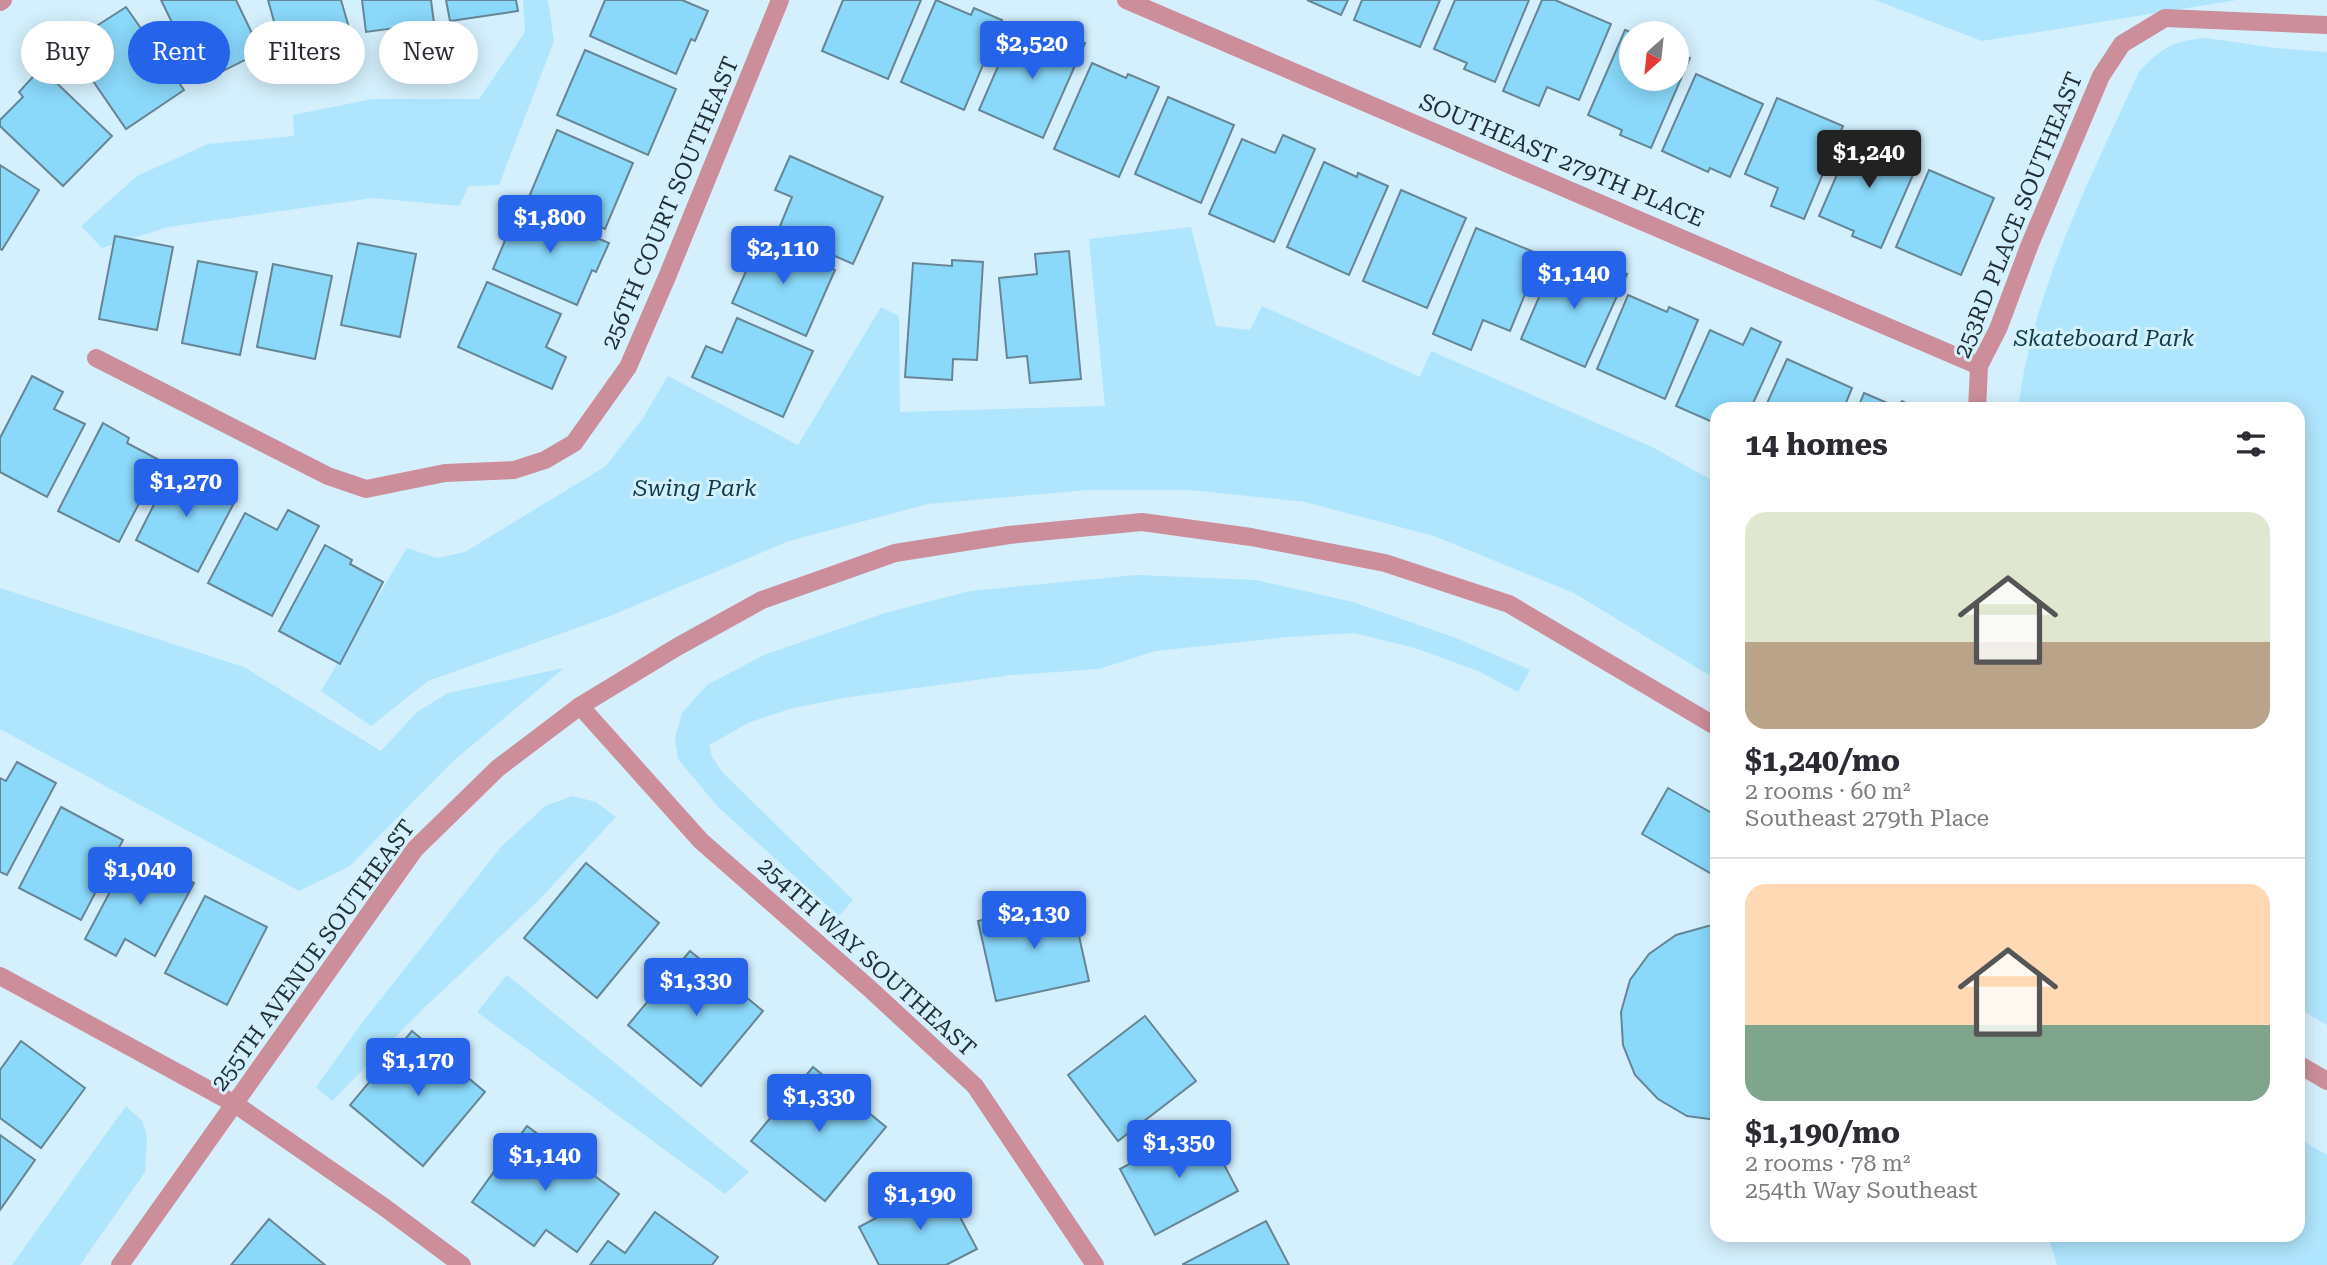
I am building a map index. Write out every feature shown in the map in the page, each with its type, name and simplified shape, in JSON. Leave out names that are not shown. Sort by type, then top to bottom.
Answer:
[{"type":"street","name":"256TH COURT SOUTHEAST","points":[[96,358],[318,471],[366,489],[445,473],[514,470],[545,460],[574,443],[628,367],[780,0]]},
{"type":"street","name":"SOUTHEAST 279TH PLACE","points":[[1126,0],[1979,366]]},
{"type":"street","name":"253RD PLACE SOUTHEAST","points":[[1977,402],[1979,366],[1998,329],[2030,244],[2101,76],[2122,44],[2165,18],[2327,25]]},
{"type":"street","name":"255TH AVENUE SOUTHEAST","points":[[120,1265],[415,849],[498,768],[580,706],[677,647],[762,600],[895,553],[1009,535],[1142,522],[1251,537],[1385,563],[1509,604],[1710,723]]},
{"type":"street","name":"254TH WAY SOUTHEAST","points":[[580,706],[701,841],[869,988],[975,1086],[1095,1265]]},
{"type":"street","points":[[0,976],[235,1104],[384,1207],[462,1265]]},
{"type":"street","points":[[2305,1068],[2327,1081]]},
{"type":"green space","points":[[523,0],[548,0],[554,41],[499,185],[469,186],[459,206],[373,198],[168,227],[102,248],[81,226],[137,176],[208,144],[294,136],[293,115],[372,99],[479,99],[525,32]]},
{"type":"green space","points":[[1875,0],[2237,0],[1982,41]]},
{"type":"green space","name":"Skateboard Park","points":[[2206,38],[2327,52],[2327,1025],[2305,1012],[2305,402],[2019,402],[2036,321],[2065,236],[2139,72],[2161,51],[2185,41]]},
{"type":"green space","name":"Swing Park","points":[[1191,227],[1216,326],[1250,330],[1262,306],[1420,377],[1431,351],[1652,447],[1710,479],[1710,676],[1574,593],[1434,536],[1305,502],[1190,490],[1088,490],[928,504],[789,541],[610,616],[428,681],[371,726],[321,691],[407,548],[437,558],[465,552],[606,466],[643,418],[668,376],[798,445],[881,307],[899,316],[900,412],[1105,406],[1089,239]]},
{"type":"green space","points":[[1137,575],[1256,580],[1353,602],[1456,638],[1530,670],[1518,692],[1478,671],[1415,648],[1354,633],[1288,637],[1155,651],[1099,669],[1012,675],[843,698],[793,708],[750,722],[709,745],[712,757],[723,773],[853,900],[839,916],[718,807],[678,759],[675,738],[682,713],[707,685],[764,655],[885,613],[970,591]]},
{"type":"green space","points":[[0,588],[244,667],[381,751],[417,712],[448,693],[564,668],[452,762],[350,866],[299,891],[0,729]]},
{"type":"green space","points":[[572,796],[596,802],[616,817],[540,899],[424,1008],[332,1101],[316,1087],[365,1019],[501,847],[545,806]]},
{"type":"green space","points":[[507,975],[749,1172],[725,1194],[477,1012]]},
{"type":"green space","points":[[126,1106],[142,1121],[147,1136],[145,1172],[80,1265],[12,1265]]},
{"type":"green space","points":[[2305,1142],[2327,1155],[2327,1265],[2057,1265],[2050,1242],[2305,1242]]},
{"type":"building","points":[[161,0],[236,0],[246,21],[244,60],[230,68],[230,21],[171,21]]},
{"type":"building","points":[[268,0],[341,0],[347,21],[274,21]]},
{"type":"building","points":[[362,0],[431,0],[434,21],[379,21],[379,30],[366,32]]},
{"type":"building","points":[[446,0],[516,0],[518,11],[450,21]]},
{"type":"building","points":[[605,0],[682,0],[708,11],[695,41],[691,39],[676,74],[590,36]]},
{"type":"building","points":[[843,0],[921,0],[888,79],[822,51]]},
{"type":"building","points":[[936,0],[971,15],[974,8],[1002,20],[964,110],[901,82]]},
{"type":"building","points":[[1307,0],[1348,0],[1341,15]]},
{"type":"building","points":[[1362,0],[1440,0],[1420,47],[1354,20]]},
{"type":"building","points":[[1455,0],[1529,0],[1495,82],[1464,69],[1467,63],[1434,49]]},
{"type":"building","points":[[1542,0],[1555,0],[1611,24],[1579,100],[1547,87],[1539,106],[1503,91]]},
{"type":"building","points":[[126,7],[136,21],[128,21],[128,84],[180,84],[184,90],[126,129],[95,84],[114,84],[114,21],[104,21]]},
{"type":"building","points":[[1051,29],[1085,43],[1043,138],[979,110],[1012,34],[1043,47]]},
{"type":"building","points":[[1619,44],[1619,91],[1676,91],[1651,148],[1620,135],[1622,130],[1588,115]]},
{"type":"building","points":[[585,50],[676,89],[648,155],[557,115]]},
{"type":"building","points":[[1092,63],[1126,78],[1128,74],[1159,87],[1119,177],[1054,149]]},
{"type":"building","points":[[1696,74],[1763,104],[1730,177],[1710,168],[1708,172],[1662,151]]},
{"type":"building","points":[[26,84],[58,84],[112,136],[63,186],[0,126],[0,120],[23,97],[19,92]]},
{"type":"building","points":[[1168,97],[1234,125],[1201,203],[1135,174]]},
{"type":"building","points":[[1777,98],[1843,126],[1804,219],[1771,206],[1778,188],[1745,174]]},
{"type":"building","points":[[557,130],[633,163],[605,229],[529,197]]},
{"type":"building","points":[[1855,133],[1919,161],[1881,248],[1852,236],[1854,231],[1819,216]]},
{"type":"building","points":[[1283,135],[1315,149],[1274,242],[1209,214],[1242,139],[1275,153]]},
{"type":"building","points":[[790,156],[883,197],[853,264],[778,231],[792,197],[775,190]]},
{"type":"building","points":[[1324,162],[1357,177],[1358,173],[1388,186],[1349,275],[1287,247]]},
{"type":"building","points":[[0,165],[39,190],[2,250],[0,249]]},
{"type":"building","points":[[1929,170],[1994,198],[1961,275],[1896,247]]},
{"type":"building","points":[[1401,190],[1466,218],[1427,308],[1363,281]]},
{"type":"building","points":[[520,205],[609,243],[596,272],[592,270],[577,305],[493,269]]},
{"type":"building","points":[[1476,228],[1541,255],[1510,331],[1483,320],[1471,350],[1433,334]]},
{"type":"building","points":[[115,236],[173,247],[157,330],[99,319]]},
{"type":"building","points":[[761,237],[835,270],[806,336],[732,303]]},
{"type":"building","points":[[358,243],[416,254],[400,337],[341,325]]},
{"type":"building","points":[[1069,251],[1081,379],[1030,383],[1027,356],[1007,358],[999,278],[1037,274],[1035,254]]},
{"type":"building","points":[[952,260],[983,262],[977,360],[953,359],[952,380],[905,377],[913,263],[952,266]]},
{"type":"building","points":[[1595,260],[1627,274],[1585,367],[1521,339],[1554,262],[1588,276]]},
{"type":"building","points":[[198,261],[257,272],[240,355],[182,343]]},
{"type":"building","points":[[273,264],[332,276],[315,359],[257,347]]},
{"type":"building","points":[[487,282],[561,314],[546,347],[566,357],[552,389],[458,347]]},
{"type":"building","points":[[1628,295],[1667,312],[1669,307],[1698,320],[1665,399],[1597,369]]},
{"type":"building","points":[[737,318],[813,351],[783,417],[692,377],[706,346],[722,353]]},
{"type":"building","points":[[1751,328],[1781,342],[1754,402],[1710,402],[1710,421],[1676,406],[1710,330],[1743,345]]},
{"type":"building","points":[[1787,359],[1852,388],[1846,402],[1768,402]]},
{"type":"building","points":[[32,376],[63,392],[54,409],[85,424],[47,497],[0,472],[0,438]]},
{"type":"building","points":[[1864,393],[1885,402],[1860,402]]},
{"type":"building","points":[[103,423],[129,438],[127,443],[161,461],[119,542],[58,511]]},
{"type":"building","points":[[173,467],[236,499],[198,572],[136,540]]},
{"type":"building","points":[[288,510],[319,526],[272,616],[208,583],[245,513],[277,530]]},
{"type":"building","points":[[325,545],[352,560],[350,564],[383,582],[340,664],[279,631]]},
{"type":"building","points":[[17,762],[56,783],[7,875],[0,872],[0,778],[6,781]]},
{"type":"building","points":[[1668,788],[1710,812],[1710,873],[1642,834]]},
{"type":"building","points":[[61,807],[123,840],[81,920],[19,888]]},
{"type":"building","points":[[132,850],[194,883],[155,956],[125,939],[116,956],[85,939]]},
{"type":"building","points":[[586,863],[659,923],[597,998],[524,938]]},
{"type":"building","points":[[205,896],[267,927],[227,1005],[165,973]]},
{"type":"building","points":[[1071,900],[1089,981],[996,1001],[978,921]]},
{"type":"building","points":[[1710,926],[1710,1119],[1687,1116],[1658,1099],[1635,1075],[1623,1045],[1621,1012],[1630,980],[1649,954],[1676,935]]},
{"type":"building","points":[[690,951],[763,1011],[701,1086],[628,1025]]},
{"type":"building","points":[[1145,1016],[1196,1081],[1118,1141],[1068,1075]]},
{"type":"building","points":[[412,1031],[485,1092],[423,1166],[350,1105]]},
{"type":"building","points":[[21,1041],[85,1088],[41,1148],[0,1118],[0,1070]]},
{"type":"building","points":[[813,1067],[886,1127],[825,1201],[751,1141]]},
{"type":"building","points":[[1203,1125],[1238,1191],[1155,1235],[1120,1169]]},
{"type":"building","points":[[527,1126],[619,1194],[577,1252],[546,1230],[534,1246],[472,1202]]},
{"type":"building","points":[[0,1135],[35,1160],[0,1210]]},
{"type":"building","points":[[942,1183],[977,1249],[946,1265],[879,1265],[859,1227]]},
{"type":"building","points":[[655,1212],[718,1257],[712,1265],[590,1265],[608,1241],[625,1253]]},
{"type":"building","points":[[269,1219],[325,1265],[231,1265]]},
{"type":"building","points":[[1266,1221],[1289,1265],[1183,1265],[1183,1264]]}]
